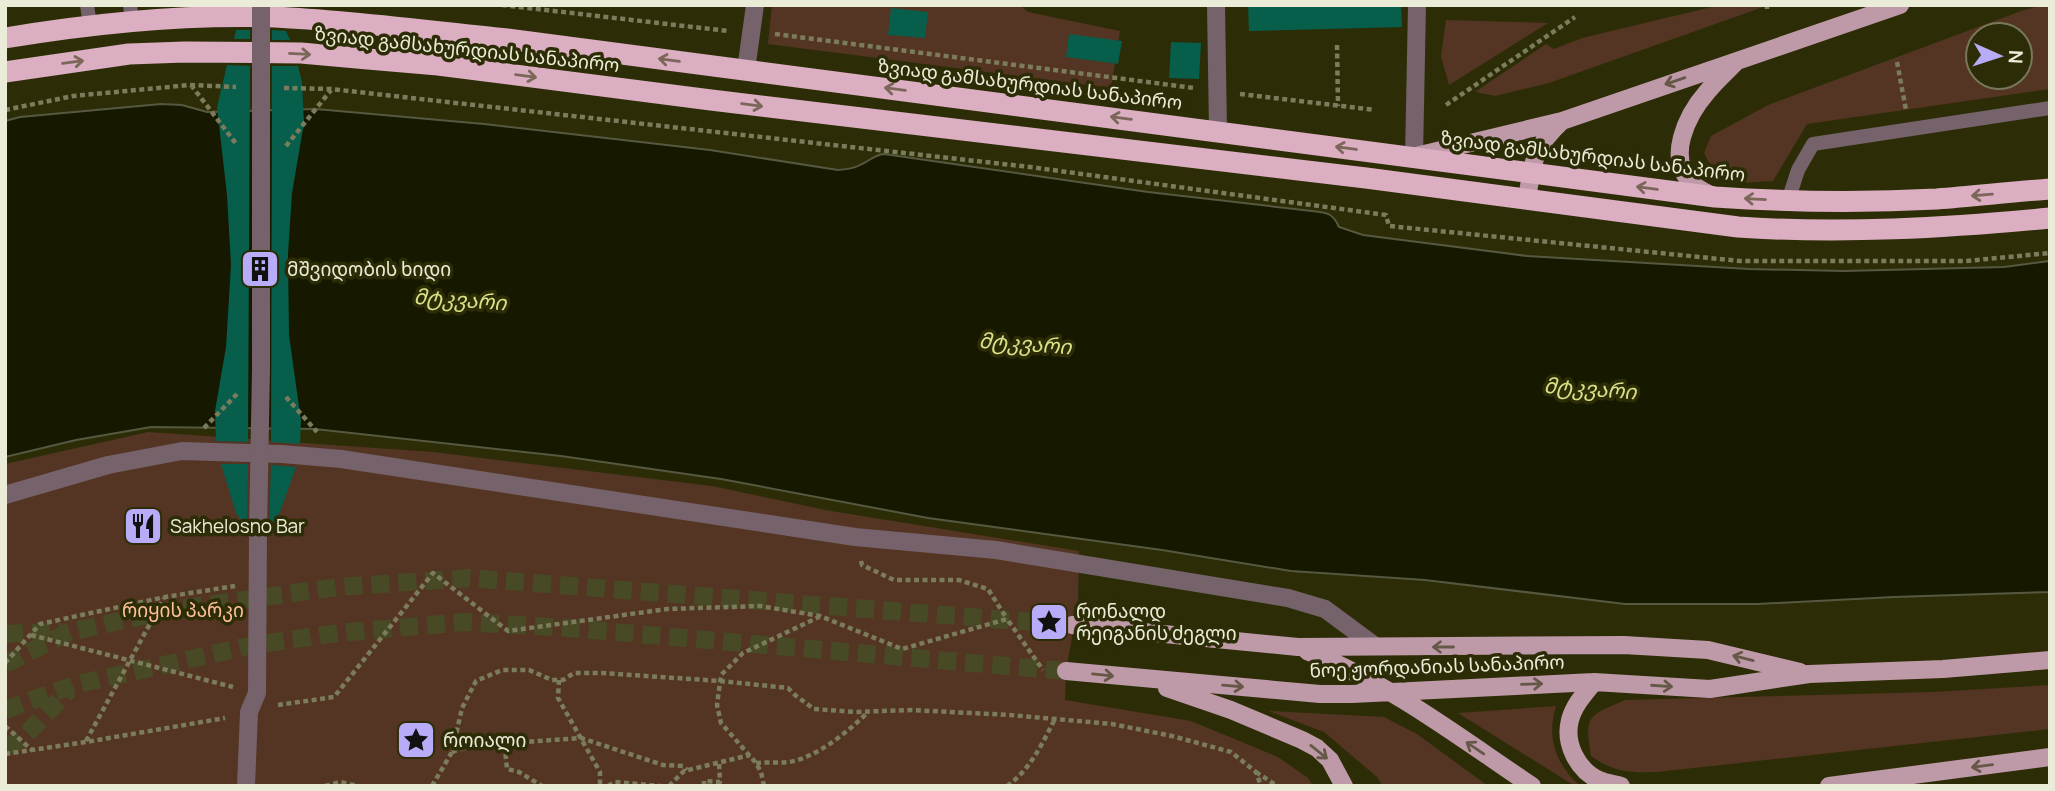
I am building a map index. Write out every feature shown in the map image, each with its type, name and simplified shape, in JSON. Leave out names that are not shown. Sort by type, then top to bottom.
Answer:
[{"type":"highway","name":"ზვიად გამსახურდიას სანაპირო","points":[[5,38],[88,15],[131,13],[175,18],[269,9],[1715,197],[1788,201],[1937,199],[2050,189]]},
{"type":"highway","name":"ზვიად გამსახურდიას სანაპირო","points":[[5,72],[129,54],[301,54],[438,65],[1527,199],[1725,226],[1863,231],[2050,218]]},
{"type":"main road","points":[[1414,157],[1562,121],[1900,5]]},
{"type":"main road","points":[[1715,197],[1687,179],[1681,164],[1683,131],[1705,94],[1740,59]]},
{"type":"main road","points":[[1527,199],[1538,148],[1546,135],[1562,121]]},
{"type":"main road","name":"ნოე ჟორდანიას სანაპირო","points":[[1072,625],[1298,647],[1624,645],[1708,650],[1809,674]]},
{"type":"main road","points":[[1298,647],[1338,663],[1391,692],[1532,786]]},
{"type":"main road","name":"ნოე ჟორდანიას სანაპირო","points":[[1066,671],[1320,694],[1594,682],[1710,689],[1809,674],[1943,669],[2050,660]]},
{"type":"main road","points":[[1140,679],[1231,710],[1303,740],[1330,760],[1344,786]]},
{"type":"main road","points":[[1594,682],[1578,702],[1570,719],[1568,739],[1574,756],[1585,770],[1599,780],[1621,786]]},
{"type":"main road","points":[[1829,786],[2050,757]]},
{"type":"street","points":[[746,69],[755,5]]},
{"type":"street","points":[[1216,5],[1218,131]]},
{"type":"street","points":[[1414,157],[1417,5]]},
{"type":"street","points":[[246,786],[249,712],[257,693],[261,176],[269,9]]},
{"type":"street","points":[[5,495],[108,465],[181,451],[341,459],[855,537],[996,550],[1288,598],[1325,609],[1375,646]]},
{"type":"lane","points":[[1788,201],[1798,170],[1813,144],[2050,108]]},
{"type":"path","points":[[502,5],[751,34],[788,34],[1217,92],[1375,110]]},
{"type":"path","points":[[580,14],[581,5]]},
{"type":"path","points":[[1446,106],[1575,17]]},
{"type":"path","points":[[1337,45],[1338,106]]},
{"type":"path","points":[[1897,62],[1910,129]]},
{"type":"path","points":[[190,85],[261,176],[331,89]]},
{"type":"path","points":[[5,110],[73,96],[190,85],[242,87]]},
{"type":"path","points":[[280,88],[331,89],[1043,169],[1386,215],[1389,226],[1740,261],[1966,261],[2050,253]]},
{"type":"path","points":[[181,451],[261,369],[341,459]]},
{"type":"path","points":[[5,754],[334,697],[433,573],[508,631],[667,609],[760,606],[820,616],[902,649],[1007,619]]},
{"type":"path","points":[[894,580],[959,580],[988,589],[1047,676]]},
{"type":"path","points":[[5,663],[40,624],[165,597],[257,581]]},
{"type":"path","points":[[86,742],[165,597]]},
{"type":"path","points":[[764,786],[756,763],[721,723],[718,705],[721,675],[743,653],[820,616]]},
{"type":"path","points":[[31,635],[257,693]]},
{"type":"path","points":[[432,786],[452,752],[462,708],[476,681],[502,670],[529,670],[552,680],[564,680],[574,673],[584,673],[788,688],[814,709],[868,712],[911,710],[1112,724],[1231,752],[1277,786]]},
{"type":"path","points":[[559,680],[558,698],[600,772],[600,786]]},
{"type":"path","points":[[756,763],[792,762],[821,749],[850,730],[868,712]]},
{"type":"path","points":[[1007,786],[1040,749],[1055,719]]},
{"type":"path","points":[[5,726],[33,751]]},
{"type":"path","points":[[452,752],[464,747],[489,744],[505,749],[524,743],[580,738],[663,765],[683,766],[687,770]]},
{"type":"path","points":[[505,749],[507,769],[519,772],[542,786]]},
{"type":"path","points":[[669,786],[684,771],[750,755]]},
{"type":"path","points":[[704,786],[704,781],[720,782],[719,762]]},
{"type":"path","points":[[1256,772],[1261,786]]},
{"type":"path","points":[[325,786],[340,782],[358,786]]},
{"type":"path","points":[[607,786],[615,782],[661,786]]},
{"type":"green space","points":[[772,5],[1020,5],[1028,12],[1120,31],[1111,88],[768,44]]},
{"type":"green space","points":[[1720,5],[1763,7],[1549,83],[1495,96],[1475,92],[1546,44],[1554,49],[1582,38]]},
{"type":"green space","points":[[2050,5],[2050,89],[1807,124],[1773,181],[1731,182],[1717,174],[1704,153],[1711,136],[1768,105],[1964,32],[1964,91],[2034,91],[2034,21],[1994,21],[2024,10]]},
{"type":"green space","points":[[1446,20],[1548,23],[1449,85],[1441,56]]},
{"type":"green space","name":"რიყის პარკი","points":[[148,432],[433,452],[712,486],[825,510],[1079,551],[1078,604],[1066,671],[1065,700],[1191,721],[1278,757],[1308,778],[1313,786],[5,786],[5,464]]},
{"type":"green space","points":[[2050,685],[2050,729],[1657,772],[1630,772],[1607,765],[1591,756],[1589,742],[1589,724],[1592,718],[1625,700],[1933,692]]},
{"type":"green space","points":[[1556,706],[1552,729],[1555,750],[1565,769],[1580,786],[1575,786],[1458,713]]},
{"type":"green space","points":[[1269,711],[1384,717],[1417,734],[1488,786],[1383,786],[1377,777],[1324,732]]},
{"type":"water","name":"მტკვარი","points":[[161,104],[182,105],[207,112],[316,109],[484,124],[710,150],[838,170],[856,167],[884,154],[1148,192],[1322,212],[1331,216],[1339,227],[1363,235],[1527,256],[1749,269],[1844,271],[2004,267],[2050,261],[2050,592],[1758,604],[1625,604],[1425,580],[1291,571],[1162,550],[928,518],[721,479],[561,456],[315,429],[151,427],[76,440],[5,457],[5,121],[20,117]]},
{"type":"building","points":[[1248,5],[1401,5],[1402,27],[1249,31]]},
{"type":"building","points":[[891,8],[928,12],[925,38],[888,35]]},
{"type":"building","points":[[236,30],[250,30],[250,39],[234,39]]},
{"type":"building","points":[[272,30],[286,31],[290,40],[272,40]]},
{"type":"building","points":[[1069,34],[1122,41],[1118,64],[1066,57]]},
{"type":"building","points":[[1171,42],[1201,43],[1199,79],[1169,78]]},
{"type":"building","points":[[227,65],[250,66],[248,442],[216,441],[215,411],[226,347],[231,265],[227,195],[217,107]]},
{"type":"building","points":[[272,66],[298,66],[302,82],[304,123],[292,193],[288,254],[289,335],[301,421],[300,444],[271,442]]},
{"type":"building","points":[[221,464],[248,464],[247,528],[236,513]]},
{"type":"building","points":[[271,465],[296,467],[280,512],[269,527]]},
{"type":"tunnel","points":[[5,664],[69,632],[171,610],[338,587],[469,578],[1072,625]]},
{"type":"tunnel","points":[[5,710],[74,685],[253,645],[338,633],[465,622],[568,628],[1066,671]]},
{"type":"tunnel","points":[[5,634],[62,632]]},
{"type":"tunnel","points":[[5,748],[25,736],[69,690]]},
{"type":"place","name":"მშვიდობის ხიდი","points":[[260,269]]},
{"type":"place","name":"Sakhelosno Bar","points":[[143,526]]},
{"type":"place","name":"რონალდ რეიგანის ძეგლი","points":[[1049,622]]},
{"type":"place","name":"როიალი","points":[[416,740]]}]
